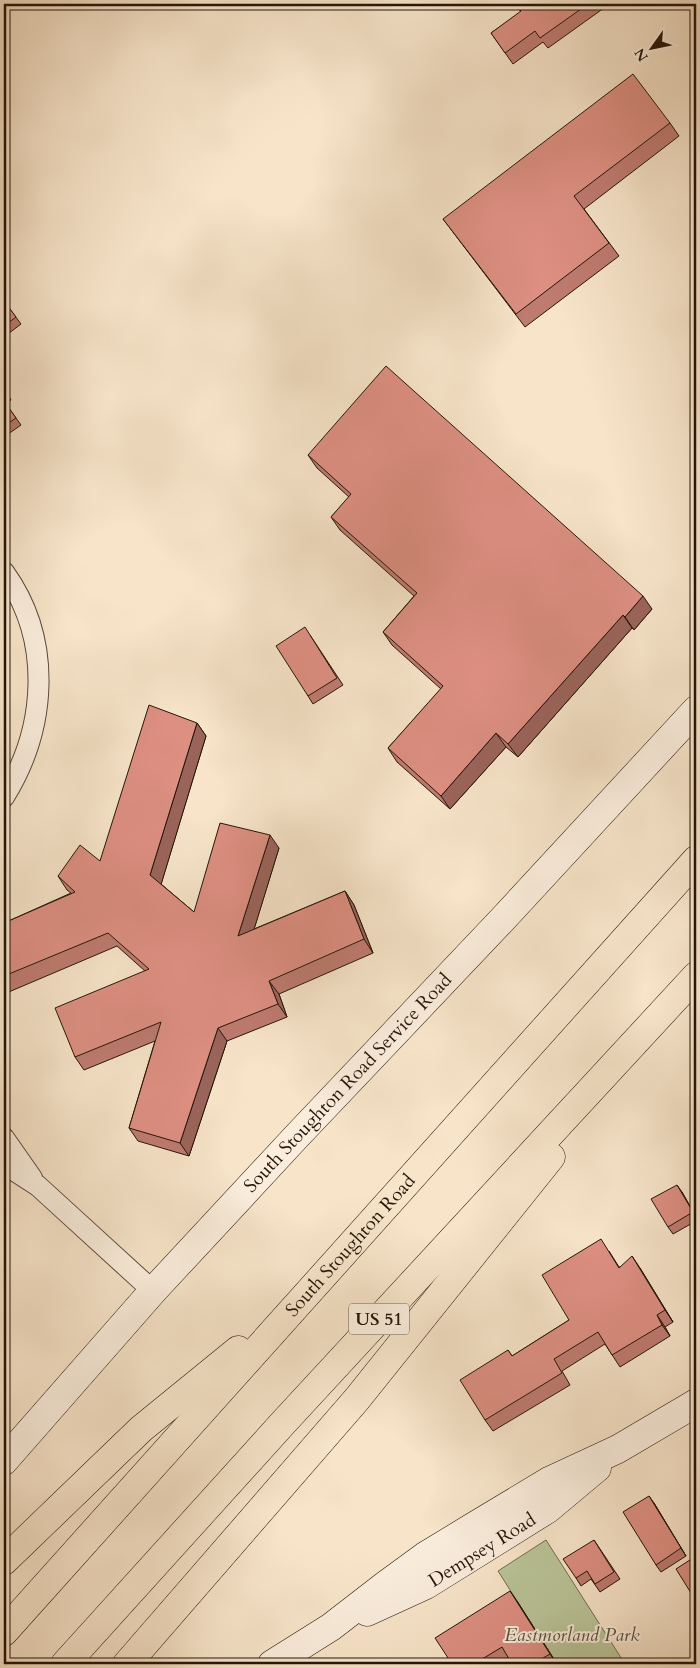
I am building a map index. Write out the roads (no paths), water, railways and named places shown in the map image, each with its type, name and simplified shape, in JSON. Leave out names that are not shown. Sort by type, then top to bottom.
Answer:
[{"type":"main road","name":"South Stoughton Road","points":[[4,1632],[696,860]]},
{"type":"main road","points":[[127,1664],[357,1399],[696,976]]},
{"type":"main road","name":"US 51","points":[[65,1664],[283,1423],[696,976]]},
{"type":"main road","points":[[4,1561],[141,1429],[302,1299]]},
{"type":"street","points":[[4,572],[23,606],[32,633],[37,660],[39,689],[36,717],[31,738],[15,780],[4,797]]},
{"type":"street","name":"South Stoughton Road Service Road","points":[[4,1460],[153,1292],[696,710]]},
{"type":"street","points":[[4,1138],[38,1186]]},
{"type":"street","points":[[4,1164],[38,1186],[153,1292]]},
{"type":"street","name":"Dempsey Road","points":[[272,1664],[331,1627],[426,1585],[548,1509],[581,1483],[618,1449],[696,1403]]},
{"type":"park label","name":"Eastmorland Park","points":[[572,1635]]}]
